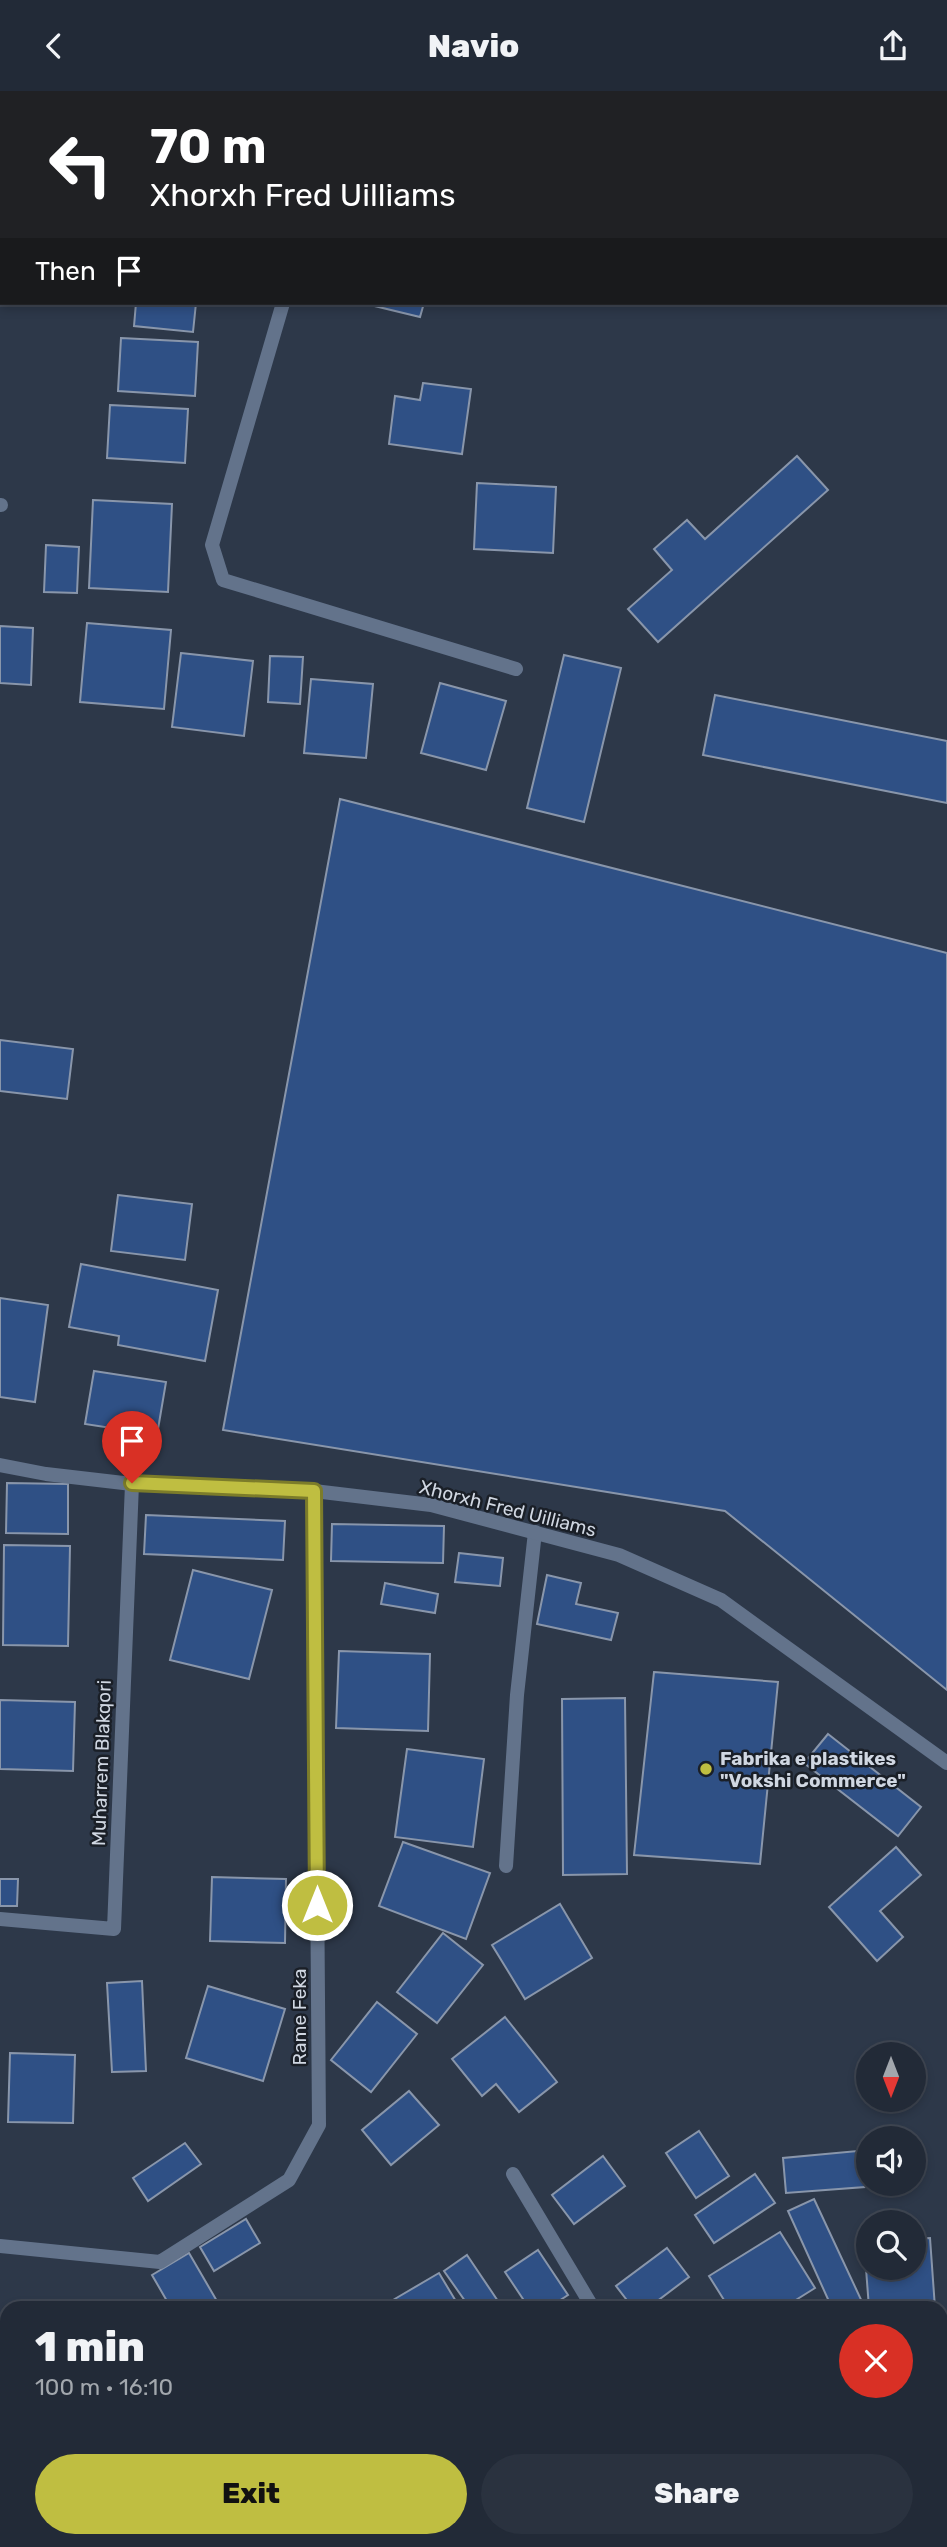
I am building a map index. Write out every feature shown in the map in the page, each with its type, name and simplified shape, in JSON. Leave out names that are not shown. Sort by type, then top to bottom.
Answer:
[{"type":"street","points":[[283,305],[212,545],[223,580],[516,669]]},
{"type":"street","name":"Xhorxh Fred Uilliams","points":[[0,1465],[46,1474],[132,1483],[314,1491],[431,1505],[619,1555],[721,1600],[947,1763]]},
{"type":"street","name":"Muharrem Blakqori","points":[[0,1919],[114,1929],[132,1483]]},
{"type":"street","name":"Rame Feka","points":[[0,2246],[160,2262],[289,2180],[319,2126],[314,1491]]},
{"type":"street","points":[[506,1866],[517,1695],[535,1532]]},
{"type":"street","points":[[513,2174],[589,2301]]},
{"type":"building","points":[[136,305],[196,305],[193,332],[134,326]]},
{"type":"building","points":[[370,305],[423,305],[420,317]]},
{"type":"building","points":[[121,338],[198,342],[195,396],[118,391]]},
{"type":"building","points":[[423,383],[471,389],[462,454],[389,444],[395,396],[420,400]]},
{"type":"building","points":[[110,405],[188,409],[185,463],[107,458]]},
{"type":"building","points":[[797,456],[828,490],[658,642],[628,609],[672,570],[654,549],[687,520],[705,539]]},
{"type":"building","points":[[477,483],[556,487],[553,553],[474,549]]},
{"type":"building","points":[[93,500],[172,504],[168,592],[89,588]]},
{"type":"building","points":[[46,545],[79,547],[77,593],[44,592]]},
{"type":"building","points":[[87,623],[171,630],[164,709],[80,702]]},
{"type":"building","points":[[0,626],[33,628],[31,685],[0,683]]},
{"type":"building","points":[[181,653],[253,661],[244,736],[172,727]]},
{"type":"building","points":[[564,655],[621,668],[584,822],[527,808]]},
{"type":"building","points":[[270,656],[303,657],[300,704],[268,702]]},
{"type":"building","points":[[311,679],[373,684],[366,758],[304,753]]},
{"type":"building","points":[[440,683],[506,701],[486,770],[421,753]]},
{"type":"building","points":[[715,695],[947,741],[947,803],[703,755]]},
{"type":"building","points":[[340,799],[947,953],[947,1690],[725,1511],[223,1430]]},
{"type":"building","points":[[0,1040],[73,1049],[67,1099],[0,1091]]},
{"type":"building","points":[[118,1195],[192,1204],[185,1260],[111,1251]]},
{"type":"building","points":[[81,1264],[218,1290],[205,1361],[118,1345],[119,1336],[69,1327]]},
{"type":"building","points":[[0,1298],[48,1305],[35,1402],[0,1397]]},
{"type":"building","points":[[94,1371],[166,1382],[157,1435],[85,1424]]},
{"type":"building","points":[[7,1483],[68,1484],[68,1534],[6,1533]]},
{"type":"building","points":[[146,1515],[285,1521],[283,1560],[144,1554]]},
{"type":"building","points":[[332,1524],[444,1526],[443,1563],[331,1561]]},
{"type":"building","points":[[4,1545],[70,1546],[68,1646],[3,1645]]},
{"type":"building","points":[[459,1553],[503,1558],[500,1586],[455,1582]]},
{"type":"building","points":[[193,1570],[272,1590],[249,1679],[170,1660]]},
{"type":"building","points":[[547,1575],[581,1583],[576,1604],[618,1613],[611,1640],[537,1624]]},
{"type":"building","points":[[385,1583],[438,1594],[435,1613],[381,1604]]},
{"type":"building","points":[[339,1651],[430,1654],[428,1731],[336,1728]]},
{"type":"building","name":"Fabrika e plastikes \"Vokshi Commerce\"","points":[[654,1672],[778,1682],[760,1864],[634,1855]]},
{"type":"building","points":[[625,1698],[627,1874],[563,1875],[562,1699]]},
{"type":"building","points":[[0,1700],[75,1702],[73,1771],[0,1769]]},
{"type":"building","points":[[828,1734],[921,1807],[898,1836],[804,1763]]},
{"type":"building","points":[[407,1749],[484,1759],[473,1847],[395,1837]]},
{"type":"building","points":[[403,1842],[490,1873],[466,1939],[379,1906]]},
{"type":"building","points":[[896,1847],[921,1875],[880,1911],[903,1937],[877,1961],[829,1907]]},
{"type":"building","points":[[212,1877],[286,1879],[285,1943],[210,1941]]},
{"type":"building","points":[[0,1879],[18,1879],[17,1906],[0,1906]]},
{"type":"building","points":[[560,1904],[592,1958],[525,1999],[492,1945]]},
{"type":"building","points":[[443,1933],[483,1965],[437,2023],[397,1992]]},
{"type":"building","points":[[142,1981],[146,2071],[112,2072],[107,1983]]},
{"type":"building","points":[[208,1986],[285,2009],[263,2081],[186,2058]]},
{"type":"building","points":[[377,2002],[417,2034],[371,2092],[331,2060]]},
{"type":"building","points":[[505,2017],[557,2082],[519,2112],[496,2084],[482,2096],[452,2059]]},
{"type":"building","points":[[10,2053],[75,2055],[73,2123],[8,2122]]},
{"type":"building","points":[[409,2091],[439,2125],[391,2165],[362,2130]]},
{"type":"building","points":[[699,2131],[729,2176],[696,2198],[666,2153]]},
{"type":"building","points":[[185,2143],[201,2164],[148,2201],[133,2178]]},
{"type":"building","points":[[856,2151],[856,2188],[786,2193],[783,2158]]},
{"type":"building","points":[[603,2156],[625,2186],[574,2224],[552,2195]]},
{"type":"building","points":[[755,2174],[775,2203],[714,2243],[695,2215]]},
{"type":"building","points":[[814,2199],[862,2301],[829,2301],[788,2211]]},
{"type":"building","points":[[246,2219],[260,2243],[214,2271],[200,2247]]},
{"type":"building","points":[[780,2232],[815,2288],[794,2301],[725,2301],[709,2276]]},
{"type":"building","points":[[926,2238],[930,2238],[934,2301],[868,2301],[867,2280],[926,2280]]},
{"type":"building","points":[[667,2248],[689,2277],[657,2301],[628,2301],[616,2286]]},
{"type":"building","points":[[538,2250],[568,2295],[559,2301],[524,2301],[505,2272]]},
{"type":"building","points":[[189,2253],[217,2301],[167,2301],[152,2275]]},
{"type":"building","points":[[467,2255],[498,2301],[465,2301],[444,2271]]},
{"type":"building","points":[[439,2273],[456,2301],[394,2301]]},
{"type":"place","name":"Fabrika e plastikes \"Vokshi Commerce\"","points":[[706,1769]]},
{"type":"route","points":[[132,1483],[314,1491],[317,1905]]}]
